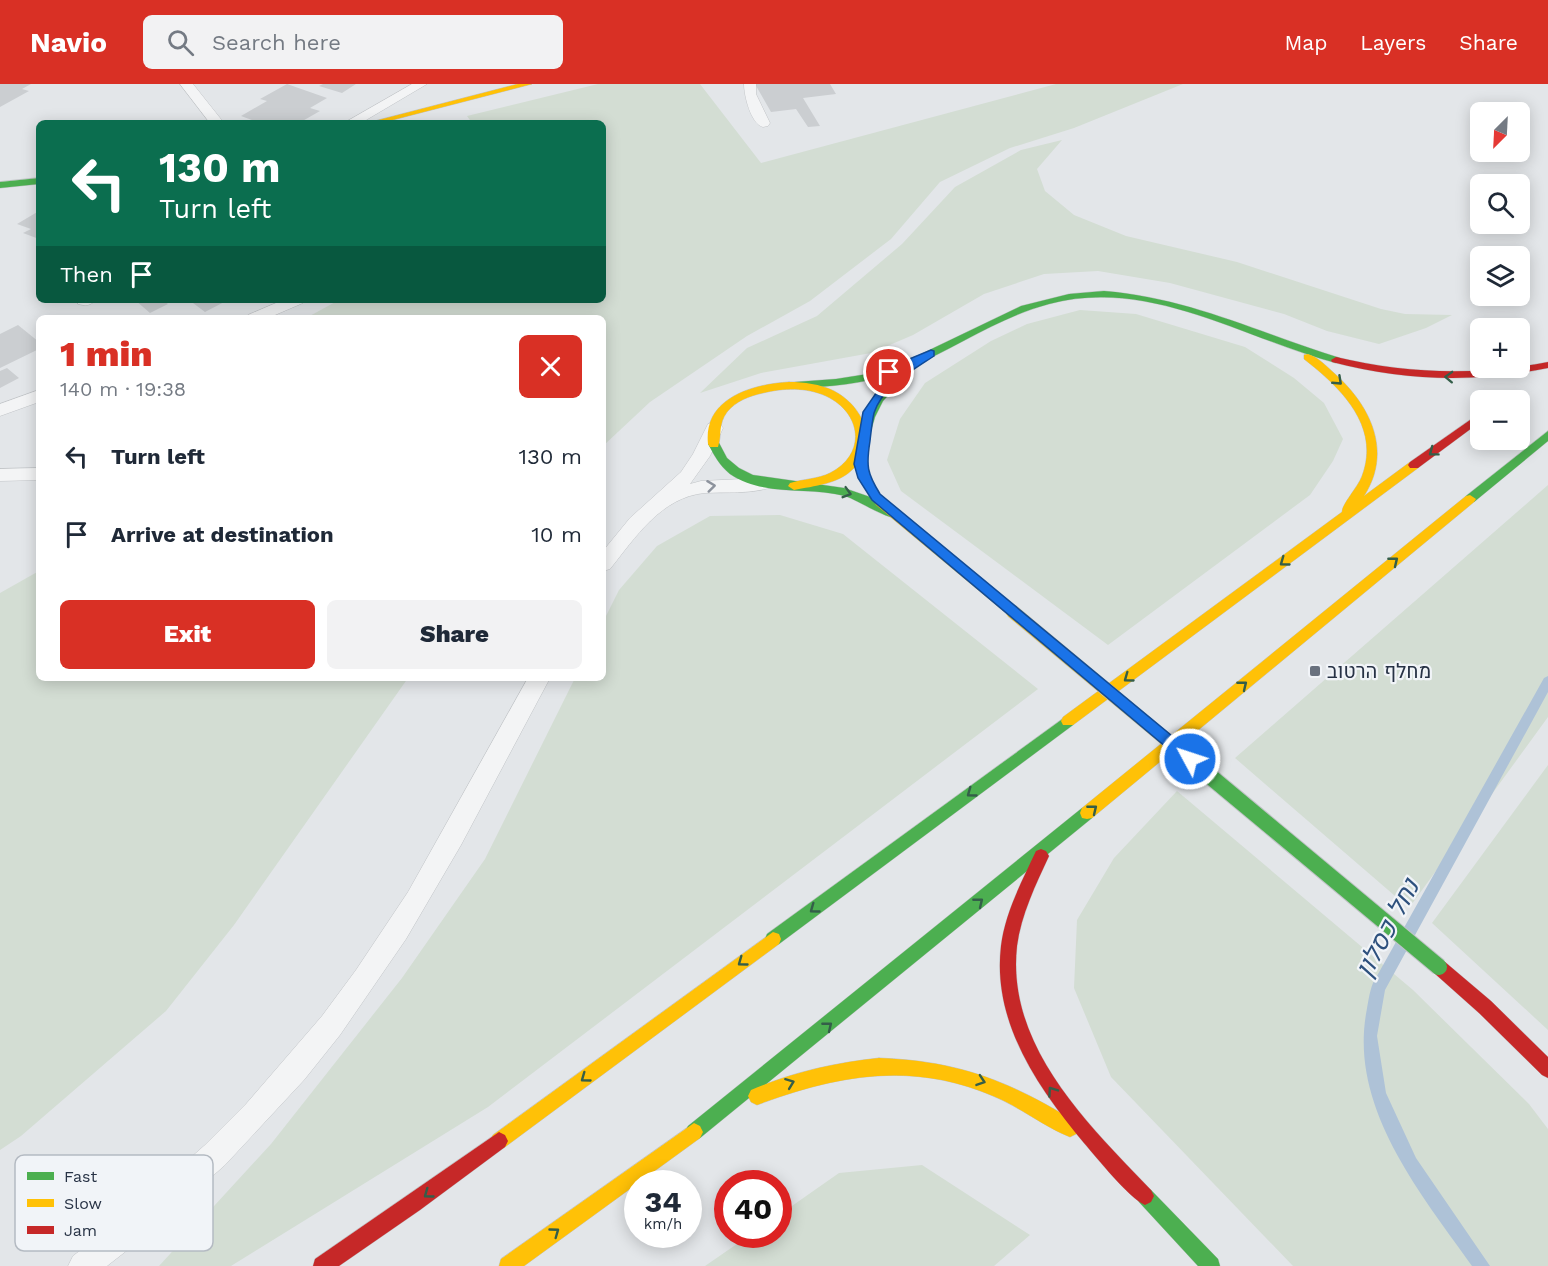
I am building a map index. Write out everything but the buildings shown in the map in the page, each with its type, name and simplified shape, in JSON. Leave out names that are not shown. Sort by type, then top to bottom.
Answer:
[{"type":"main road","points":[[396,120],[413,118],[528,84]]},
{"type":"main road","points":[[0,184],[36,181]]},
{"type":"main road","points":[[896,515],[846,492],[769,484],[746,476],[728,465],[714,444],[716,420],[726,406],[742,395],[773,386],[837,384],[864,379],[901,368],[1016,310],[1053,299],[1099,294],[1128,295],[1188,307],[1221,317],[1292,346],[1364,366],[1426,376],[1500,375],[1548,366]]},
{"type":"main road","points":[[1292,346],[1337,378],[1353,395],[1364,412],[1371,430],[1372,457],[1364,485],[1352,505],[1332,527]]},
{"type":"main road","points":[[794,486],[818,482],[838,474],[854,461],[863,442],[869,412],[884,388],[906,369],[931,353]]},
{"type":"main road","points":[[1521,387],[1548,366]]},
{"type":"main road","points":[[795,385],[828,392],[846,403],[862,423],[861,471]]},
{"type":"main road","points":[[322,1266],[414,1204],[1470,424]]},
{"type":"main road","points":[[508,1266],[717,1116],[1548,435]]},
{"type":"main road","points":[[867,484],[882,504],[1439,967],[1493,1014],[1548,1069]]},
{"type":"main road","points":[[1047,846],[1033,871],[1013,925],[1009,982],[1014,1012],[1025,1043],[1041,1075],[1064,1107],[1212,1266]]},
{"type":"main road","points":[[717,1116],[760,1094],[801,1079],[841,1070],[881,1065],[920,1066],[958,1073],[996,1086],[1034,1104],[1071,1129],[1118,1167]]},
{"type":"lane","points":[[186,84],[215,120]]},
{"type":"lane","points":[[353,120],[421,84]]},
{"type":"lane","points":[[750,84],[750,94],[763,123]]},
{"type":"lane","points":[[261,315],[290,303]]},
{"type":"lane","points":[[0,410],[36,397]]},
{"type":"lane","points":[[606,560],[627,533],[692,470],[714,428]]},
{"type":"lane","points":[[0,475],[36,474]]},
{"type":"lane","points":[[657,504],[677,493],[701,487],[734,483],[769,484]]},
{"type":"lane","points":[[213,1157],[258,1112],[308,1054],[354,994],[396,932],[435,868],[537,681]]},
{"type":"lane","points":[[83,1266],[102,1251]]},
{"type":"shaded area","points":[[598,84],[700,84],[761,163],[1056,84],[1183,84],[1074,128],[1010,148],[940,182],[891,239],[810,301],[747,336],[650,402],[606,443],[606,315],[312,315],[334,303],[606,303],[606,120],[470,120],[467,116]]},
{"type":"shaded area","points":[[1062,140],[1037,169],[1045,191],[1074,215],[1126,236],[1237,262],[1381,309],[1405,314],[1452,315],[1426,328],[1379,344],[1327,331],[1284,314],[1170,283],[1098,271],[1044,274],[984,294],[913,335],[871,353],[761,373],[700,393],[747,348],[817,316],[902,244],[955,187],[1021,150]]},
{"type":"shaded area","points":[[1080,310],[1136,314],[1245,347],[1294,378],[1324,403],[1343,439],[1333,461],[1310,495],[1108,645],[901,491],[887,460],[900,419],[925,383],[991,341],[1027,324]]},
{"type":"shaded area","points":[[1548,485],[1548,717],[1409,908],[1235,758]]},
{"type":"shaded area","points":[[780,515],[843,534],[1038,689],[488,1107],[231,1266],[159,1266],[173,1251],[213,1251],[213,1207],[271,1144],[402,978],[485,859],[574,681],[606,681],[606,616],[619,590],[657,546],[710,516]]},
{"type":"shaded area","points":[[36,573],[36,681],[406,681],[234,925],[166,1011],[21,1136],[0,1150],[0,593]]},
{"type":"shaded area","points":[[1548,765],[1548,1030],[1432,923]]},
{"type":"shaded area","points":[[1177,791],[1413,990],[1529,1104],[1548,1129],[1548,1266],[1293,1266],[1111,1077],[1074,988],[1077,920],[1114,858]]},
{"type":"shaded area","points":[[922,1165],[1030,1235],[994,1266],[705,1266],[731,1248],[792,1248],[792,1206],[839,1173]]},
{"type":"waterway","name":"נחל כסלון","points":[[1482,1266],[1410,1164],[1378,1094],[1370,1036],[1378,988],[1548,681]]},
{"type":"traffic: fast","points":[[0,185],[36,181]]},
{"type":"traffic: fast","points":[[795,385],[836,383],[876,376],[923,358],[1004,317],[1025,309],[1069,297],[1104,294],[1139,297],[1172,304],[1336,360]]},
{"type":"traffic: fast","points":[[864,438],[866,427],[879,399],[907,369]]},
{"type":"traffic: fast","points":[[1470,499],[1548,435]]},
{"type":"traffic: fast","points":[[714,444],[722,460],[735,471],[750,478],[766,483],[820,488],[852,494],[896,515]]},
{"type":"traffic: fast","points":[[773,939],[1068,721]]},
{"type":"traffic: fast","points":[[1186,756],[1439,967]]},
{"type":"traffic: fast","points":[[694,1132],[1087,813]]},
{"type":"traffic: fast","points":[[1145,1196],[1211,1266]]},
{"type":"traffic: slow","points":[[383,120],[528,84]]},
{"type":"traffic: slow","points":[[1308,357],[1324,369],[1352,397],[1369,430],[1373,448],[1371,468],[1363,488],[1347,510]]},
{"type":"traffic: slow","points":[[714,444],[714,432],[719,416],[730,403],[742,396],[764,389],[789,386],[814,388],[830,394],[844,402],[860,426],[862,440],[858,453],[849,465],[834,476],[794,486]]},
{"type":"traffic: slow","points":[[1068,721],[1414,465]]},
{"type":"traffic: slow","points":[[1087,813],[1470,499]]},
{"type":"traffic: slow","points":[[880,502],[1012,611]]},
{"type":"traffic: slow","points":[[1012,611],[1186,756]]},
{"type":"traffic: slow","points":[[499,1141],[773,939]]},
{"type":"traffic: slow","points":[[757,1096],[799,1080],[840,1071],[879,1066],[918,1068],[956,1075],[994,1087],[1032,1105],[1070,1128]]},
{"type":"traffic: slow","points":[[508,1266],[694,1132]]},
{"type":"traffic: jam","points":[[1336,360],[1389,371],[1442,376],[1495,374],[1548,365]]},
{"type":"traffic: jam","points":[[1414,465],[1470,424]]},
{"type":"traffic: jam","points":[[1041,856],[1026,889],[1009,947],[1009,983],[1016,1018],[1030,1052],[1049,1084],[1071,1114],[1145,1196]]},
{"type":"traffic: jam","points":[[1439,967],[1485,1007],[1548,1069]]},
{"type":"traffic: jam","points":[[322,1266],[414,1204],[499,1141]]},
{"type":"place","name":"מחלף הרטוב","points":[[1315,671]]},
{"type":"route","points":[[889,372],[931,353],[906,369],[884,388],[869,412],[860,464],[871,491],[888,509],[1190,759]]}]
